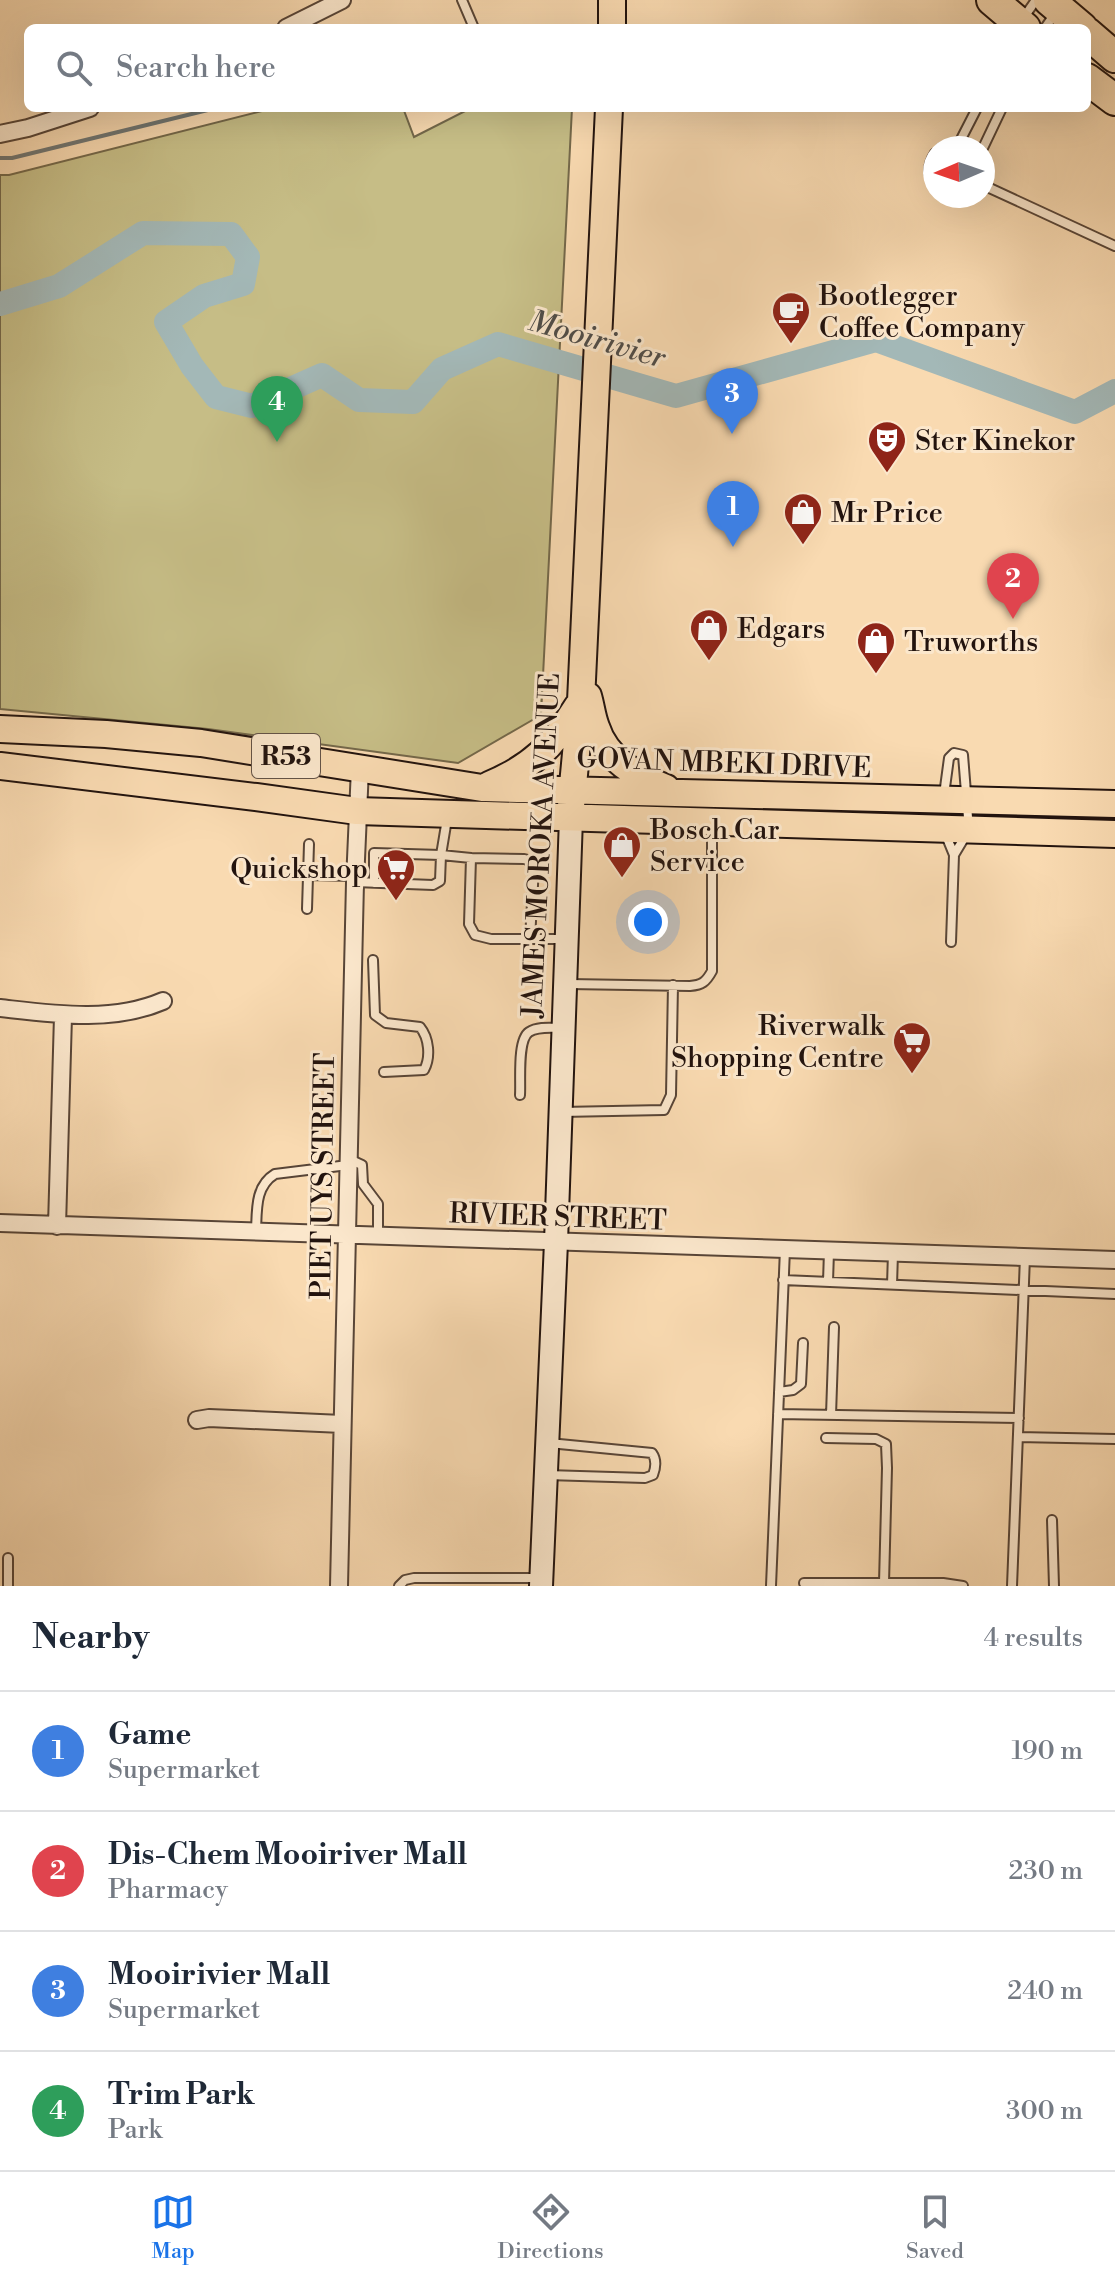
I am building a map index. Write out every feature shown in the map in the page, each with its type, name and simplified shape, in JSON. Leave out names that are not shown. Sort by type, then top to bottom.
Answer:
[{"type":"highway","points":[[992,0],[1070,24]]},
{"type":"highway","points":[[1091,36],[1115,57]]},
{"type":"highway","points":[[1091,82],[1115,100]]},
{"type":"main road","points":[[612,0],[612,24]]},
{"type":"main road","name":"JAMES MOROKA AVENUE","points":[[571,818],[581,701],[609,112]]},
{"type":"main road","points":[[581,669],[595,727],[603,743],[618,761],[634,773],[676,793]]},
{"type":"main road","points":[[482,788],[508,777],[541,755],[581,701]]},
{"type":"main road","name":"GOVAN MBEKI DRIVE","points":[[0,729],[176,740],[482,788],[1115,804]]},
{"type":"main road","name":"R53","points":[[0,766],[357,811],[1115,834]]},
{"type":"street","points":[[294,24],[342,0]]},
{"type":"street","points":[[0,134],[78,112]]},
{"type":"street","name":"PIET UYS STREET","points":[[339,1586],[352,978],[360,768]]},
{"type":"street","name":"JAMES MOROKA AVENUE","points":[[541,1582],[571,818]]},
{"type":"street","points":[[0,1008],[63,1016],[128,1012],[163,1001]]},
{"type":"street","points":[[57,1226],[63,1016]]},
{"type":"street","name":"RIVIER STREET","points":[[0,1223],[1115,1260]]},
{"type":"street","points":[[197,1420],[342,1424]]},
{"type":"lane","points":[[462,0],[472,24]]},
{"type":"lane","points":[[966,136],[975,112]]},
{"type":"lane","points":[[989,136],[1000,112]]},
{"type":"lane","points":[[995,191],[1115,246]]},
{"type":"lane","points":[[951,942],[956,800],[963,757],[957,753],[949,758],[956,800],[954,855]]},
{"type":"lane","points":[[308,875],[374,883],[433,885],[440,881],[448,814]]},
{"type":"lane","points":[[565,983],[700,985],[707,980],[712,971],[712,822]]},
{"type":"lane","points":[[307,909],[309,844]]},
{"type":"lane","points":[[374,883],[374,853],[524,859],[534,867],[530,939]]},
{"type":"lane","points":[[471,858],[469,924],[475,935],[491,939],[567,939]]},
{"type":"lane","points":[[373,960],[375,1015],[386,1023],[420,1027],[427,1041],[427,1065],[424,1070],[384,1072]]},
{"type":"lane","points":[[352,978],[374,978]]},
{"type":"lane","points":[[560,1112],[664,1110],[671,1095],[673,985]]},
{"type":"lane","points":[[520,1095],[525,1036],[535,1029],[563,1028]]},
{"type":"lane","points":[[255,1232],[258,1197],[266,1179],[275,1174],[348,1162],[362,1165],[365,1187],[378,1204],[378,1236]]},
{"type":"lane","points":[[771,1586],[785,1249]]},
{"type":"lane","points":[[828,1282],[829,1251]]},
{"type":"lane","points":[[892,1285],[893,1253]]},
{"type":"lane","points":[[1012,1586],[1025,1257]]},
{"type":"lane","points":[[783,1280],[1115,1294]]},
{"type":"lane","points":[[831,1415],[834,1327]]},
{"type":"lane","points":[[779,1392],[793,1390],[801,1384],[803,1343]]},
{"type":"lane","points":[[778,1414],[1019,1418]]},
{"type":"lane","points":[[1018,1437],[1115,1439]]},
{"type":"lane","points":[[826,1438],[876,1439],[886,1444],[884,1583]]},
{"type":"lane","points":[[546,1475],[645,1478],[653,1475],[656,1462],[652,1453],[547,1443]]},
{"type":"lane","points":[[1052,1520],[1054,1586]]},
{"type":"lane","points":[[8,1558],[8,1586]]},
{"type":"lane","points":[[399,1586],[405,1580],[414,1578],[541,1582]]},
{"type":"lane","points":[[804,1583],[943,1583],[963,1586]]},
{"type":"shaded area","points":[[258,112],[405,112],[414,137],[463,112],[572,112],[541,715],[458,763],[208,729],[0,709],[0,175]]},
{"type":"waterway","points":[[0,158],[12,158],[200,112]]},
{"type":"waterway","name":"Mooirivier","points":[[0,304],[59,286],[143,233],[231,234],[248,257],[243,284],[204,296],[166,322],[192,366],[216,397],[252,406],[322,375],[359,400],[413,402],[442,369],[498,344],[676,396],[876,340],[1075,412],[1115,391]]},
{"type":"place","name":"Bootlegger Coffee Company","points":[[791,345]]},
{"type":"place","name":"Mooirivier Mall","points":[[732,434]]},
{"type":"place","name":"Trim Park","points":[[277,442]]},
{"type":"place","name":"Ster Kinekor","points":[[887,474]]},
{"type":"place","name":"Mr Price","points":[[803,546]]},
{"type":"place","name":"Game","points":[[733,547]]},
{"type":"place","name":"Dis-Chem Mooiriver Mall","points":[[1013,619]]},
{"type":"place","name":"Edgars","points":[[709,662]]},
{"type":"place","name":"Truworths","points":[[876,675]]},
{"type":"place","name":"Bosch Car Service","points":[[622,879]]},
{"type":"place","name":"Quickshop","points":[[396,902]]},
{"type":"place","name":"Riverwalk Shopping Centre","points":[[912,1075]]}]
